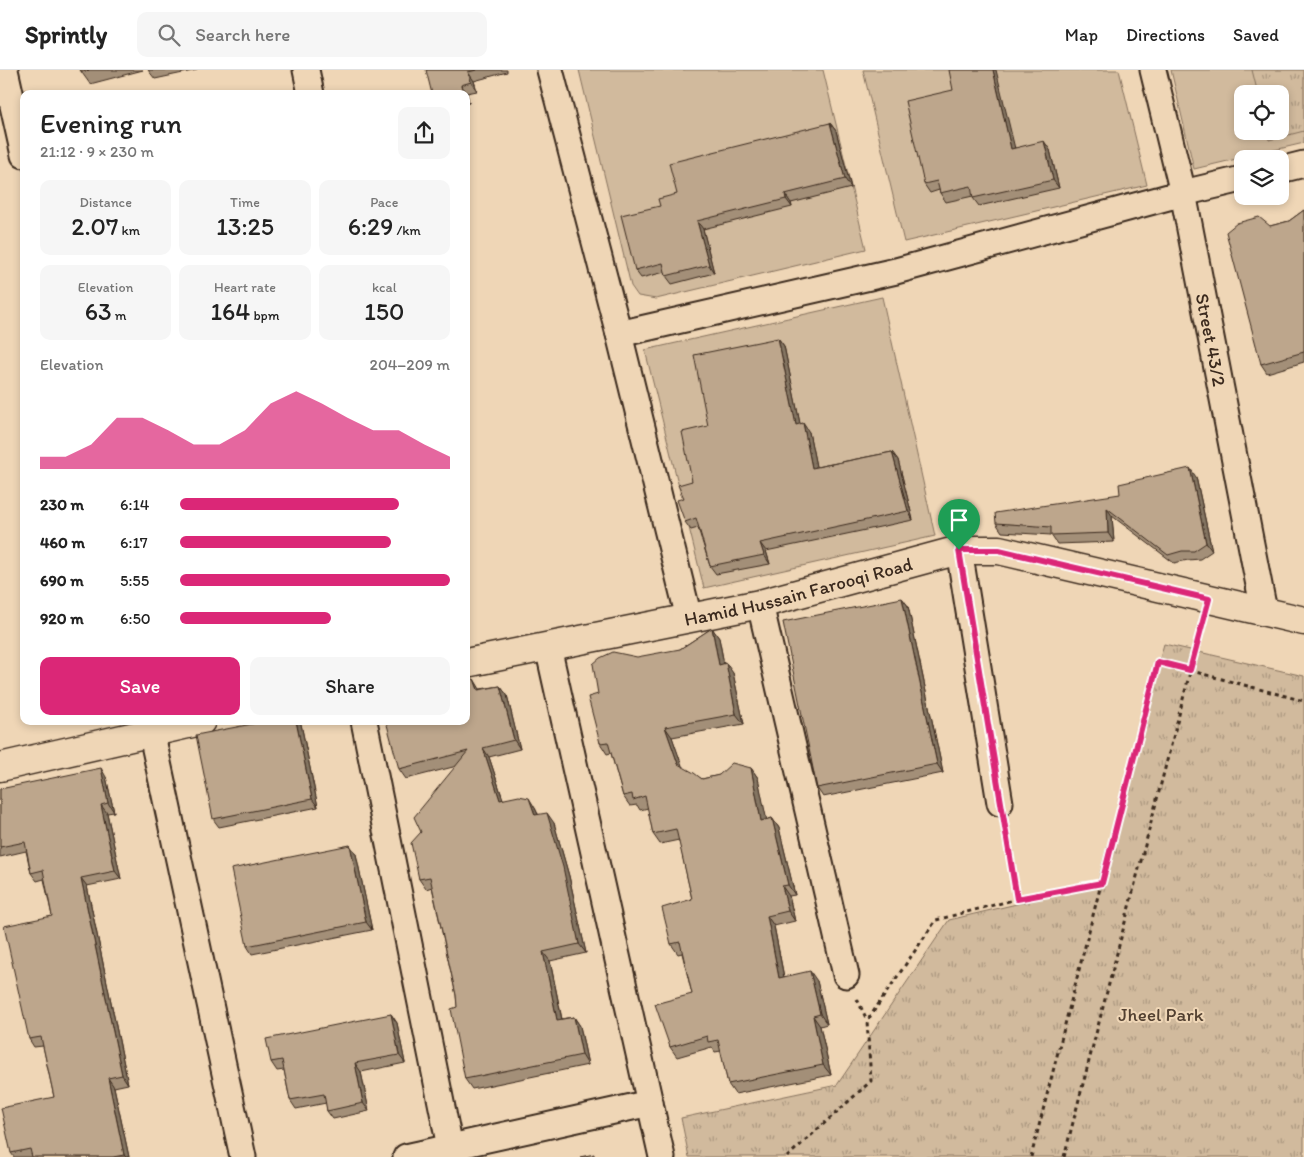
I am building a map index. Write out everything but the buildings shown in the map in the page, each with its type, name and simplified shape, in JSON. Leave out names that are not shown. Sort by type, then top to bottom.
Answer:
[{"type":"street","points":[[5,70],[20,137]]},
{"type":"street","points":[[306,70],[310,90]]},
{"type":"street","points":[[550,70],[689,618]]},
{"type":"street","name":"Street 43/2","points":[[1153,70],[1183,193],[1264,611]]},
{"type":"street","points":[[1289,168],[1304,164]]},
{"type":"street","points":[[618,334],[896,271],[1234,181]]},
{"type":"street","points":[[959,550],[1000,802]]},
{"type":"street","name":"Hamid Hussain Farooqi Road","points":[[470,662],[760,604],[959,550],[999,550],[1304,621]]},
{"type":"street","points":[[760,604],[846,975]]},
{"type":"street","points":[[548,647],[662,1157]]},
{"type":"street","points":[[0,767],[150,727],[167,725]]},
{"type":"street","points":[[365,725],[451,1152]]},
{"type":"street","points":[[150,727],[243,1157]]},
{"type":"street","points":[[406,1157],[451,1152],[650,1103]]},
{"type":"path","points":[[1064,1157],[1209,599]]},
{"type":"path","points":[[1031,1157],[1158,662],[1304,701]]},
{"type":"path","points":[[1000,802],[1017,899]]},
{"type":"path","points":[[787,1157],[871,1081],[867,1021],[936,920],[1017,899],[1102,883]]},
{"type":"green space","points":[[579,70],[823,70],[866,249],[656,299],[638,296],[631,286]]},
{"type":"green space","points":[[863,70],[1119,70],[1147,185],[904,242]]},
{"type":"green space","points":[[1171,70],[1304,70],[1304,143],[1274,150],[1234,150],[1234,160],[1194,169]]},
{"type":"green space","points":[[1252,70],[1304,70],[1304,131],[1289,135],[1289,85],[1256,85]]},
{"type":"green space","points":[[882,297],[935,536],[704,588],[645,350]]},
{"type":"green space","name":"Jheel Park","points":[[1164,644],[1304,676],[1304,1157],[689,1157],[681,1118],[837,1085],[949,920],[1097,885]]},
{"type":"route","points":[[959,550],[999,550],[1209,599],[1190,670],[1158,662],[1102,883],[1017,899],[959,550]]}]
